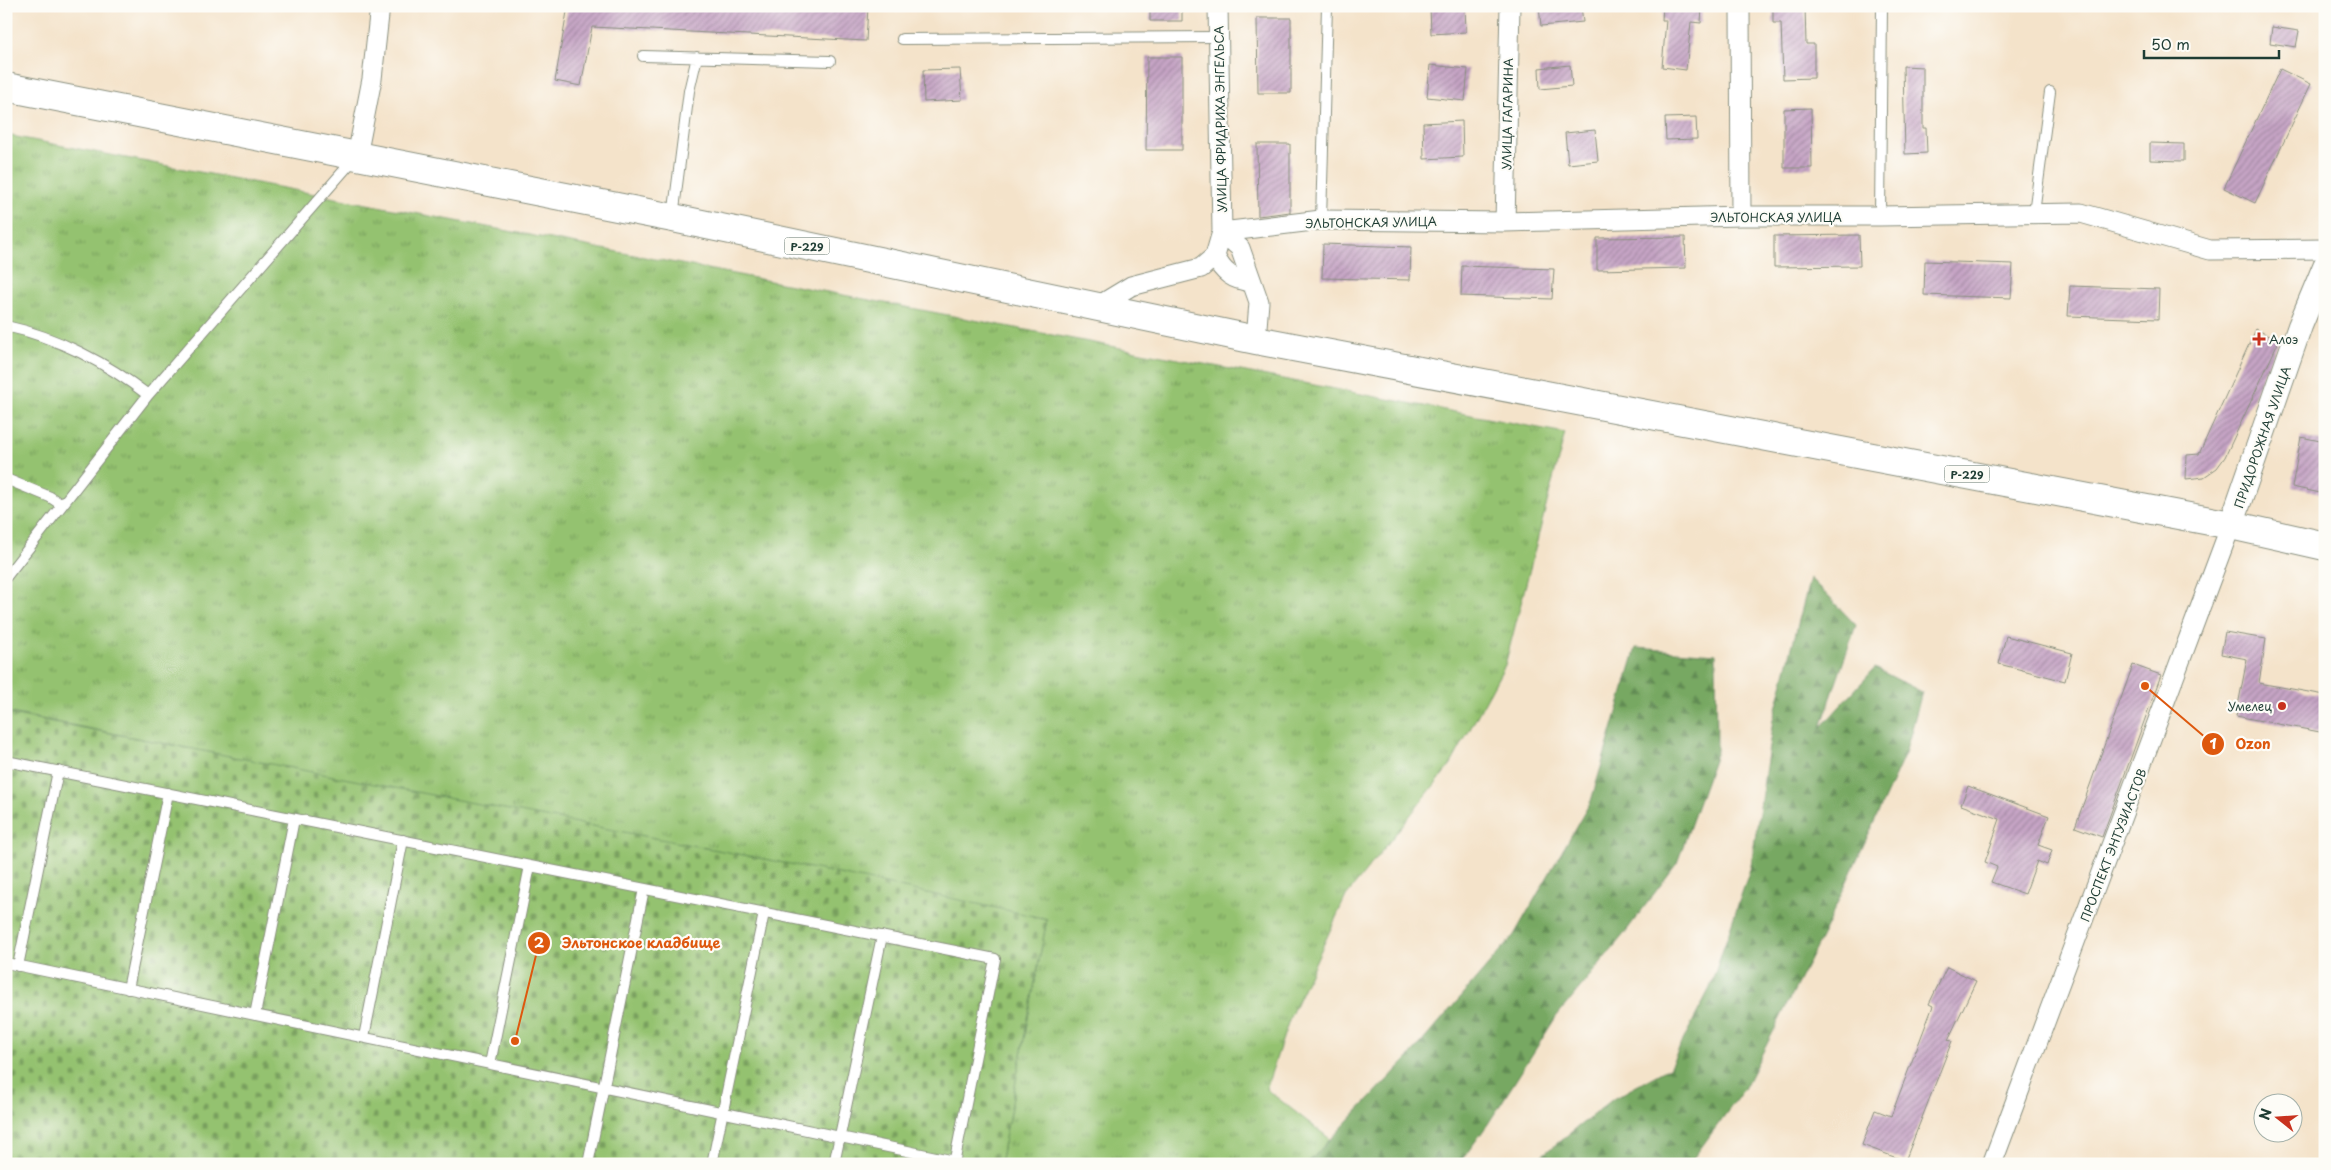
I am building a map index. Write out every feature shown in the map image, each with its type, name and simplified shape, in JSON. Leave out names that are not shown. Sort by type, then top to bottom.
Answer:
[{"type":"main road","name":"Р-229","points":[[6,87],[673,218],[1256,340],[2231,525],[2325,546]]},
{"type":"street","points":[[357,156],[372,79],[380,6]]},
{"type":"street","name":"УЛИЦА ФРИДРИХА ЭНГЕЛЬСА","points":[[1215,256],[1222,232],[1218,6]]},
{"type":"street","name":"УЛИЦА ГАГАРИНА","points":[[1505,222],[1510,6]]},
{"type":"street","points":[[1740,6],[1741,216]]},
{"type":"street","name":"ЭЛЬТОНСКАЯ УЛИЦА","points":[[1222,232],[1321,220],[1505,222],[1741,216],[2081,213],[2210,250],[2325,249]]},
{"type":"street","points":[[1222,232],[1240,248],[1259,302],[1256,340]]},
{"type":"street","points":[[1098,306],[1131,286],[1201,268],[1215,256],[1222,269],[1230,277],[1240,281],[1252,282]]},
{"type":"street","name":"ПРИДОРОЖНАЯ УЛИЦА","points":[[2231,525],[2300,326],[2325,266]]},
{"type":"street","name":"ПРОСПЕКТ ЭНТУЗИАСТОВ","points":[[1992,1164],[2231,525]]},
{"type":"lane","points":[[1321,220],[1327,6]]},
{"type":"lane","points":[[1880,216],[1882,6]]},
{"type":"lane","points":[[902,39],[1218,37]]},
{"type":"lane","points":[[643,56],[830,61]]},
{"type":"lane","points":[[673,218],[689,91],[697,57]]},
{"type":"lane","points":[[2034,214],[2050,92]]},
{"type":"lane","points":[[6,577],[148,395],[357,156]]},
{"type":"lane","points":[[6,326],[69,348],[103,365],[148,395]]},
{"type":"lane","points":[[6,479],[50,497],[62,505]]},
{"type":"lane","points":[[6,761],[995,959],[954,1162],[723,1111],[6,963]]},
{"type":"lane","points":[[18,966],[58,771]]},
{"type":"lane","points":[[128,989],[168,793]]},
{"type":"lane","points":[[255,1015],[294,818]]},
{"type":"lane","points":[[364,1037],[403,840]]},
{"type":"lane","points":[[490,1064],[530,866]]},
{"type":"lane","points":[[588,1164],[644,889]]},
{"type":"lane","points":[[712,1164],[764,913]]},
{"type":"lane","points":[[834,1164],[882,936]]},
{"type":"green space","points":[[6,135],[1565,433],[1505,665],[1451,764],[1346,896],[1290,1017],[1266,1089],[1330,1139],[1307,1164],[1000,1164],[1047,919],[6,712]]},
{"type":"green space","points":[[1810,578],[1856,625],[1821,727],[1875,668],[1922,692],[1905,754],[1823,934],[1744,1089],[1689,1164],[1533,1164],[1613,1099],[1669,1068],[1710,988],[1751,866],[1773,720]]},
{"type":"green space","points":[[1636,648],[1716,654],[1717,751],[1677,863],[1624,934],[1556,1017],[1488,1124],[1459,1164],[1307,1164],[1410,1056],[1514,935],[1591,801]]},
{"type":"green space","points":[[6,713],[821,870],[1047,919],[1000,1164],[6,1164]]},
{"type":"building","points":[[568,6],[868,7],[866,41],[592,27],[581,86],[555,81]]},
{"type":"building","points":[[1150,6],[1182,6],[1182,21],[1150,21]]},
{"type":"building","points":[[1430,6],[1465,6],[1466,32],[1431,34]]},
{"type":"building","points":[[1539,6],[1581,6],[1583,22],[1541,26]]},
{"type":"building","points":[[1663,6],[1702,6],[1701,23],[1691,22],[1686,70],[1662,67],[1666,20],[1662,20]]},
{"type":"building","points":[[1773,6],[1805,6],[1806,44],[1814,44],[1814,78],[1783,79],[1781,23],[1773,23]]},
{"type":"building","points":[[1257,18],[1291,18],[1291,93],[1258,93]]},
{"type":"building","points":[[2272,27],[2299,31],[2296,47],[2270,43]]},
{"type":"building","points":[[1147,57],[1182,57],[1182,150],[1146,150]]},
{"type":"building","points":[[1430,65],[1468,69],[1465,101],[1427,97]]},
{"type":"building","points":[[1570,65],[1572,86],[1540,89],[1539,68]]},
{"type":"building","points":[[1903,66],[1923,67],[1923,128],[1926,128],[1927,153],[1905,154]]},
{"type":"building","points":[[960,69],[962,100],[924,102],[923,70]]},
{"type":"building","points":[[2280,69],[2311,84],[2255,203],[2224,188]]},
{"type":"building","points":[[1811,108],[1812,168],[1784,168],[1784,109]]},
{"type":"building","points":[[1696,117],[1697,139],[1666,140],[1665,118]]},
{"type":"building","points":[[1462,121],[1463,157],[1424,159],[1423,123]]},
{"type":"building","points":[[1595,130],[1598,161],[1568,164],[1565,133]]},
{"type":"building","points":[[2150,143],[2184,144],[2184,161],[2150,160]]},
{"type":"building","points":[[1257,144],[1290,144],[1290,212],[1258,216]]},
{"type":"building","points":[[1859,235],[1860,266],[1774,267],[1774,236]]},
{"type":"building","points":[[1685,237],[1686,268],[1597,270],[1597,238]]},
{"type":"building","points":[[1323,244],[1411,247],[1410,280],[1322,278]]},
{"type":"building","points":[[1925,261],[2013,264],[2011,298],[1924,295]]},
{"type":"building","points":[[1462,266],[1554,269],[1552,299],[1461,296]]},
{"type":"building","points":[[2070,286],[2159,289],[2158,319],[2068,316]]},
{"type":"building","points":[[2256,329],[2279,341],[2225,457],[2217,468],[2204,477],[2186,479],[2187,455],[2199,454]]},
{"type":"building","points":[[2301,437],[2325,442],[2325,494],[2292,487]]},
{"type":"building","name":"Умелец","points":[[2225,632],[2266,639],[2259,683],[2325,695],[2325,733],[2236,716],[2247,659],[2221,654]]},
{"type":"building","points":[[2006,636],[2072,653],[2065,681],[1999,664]]},
{"type":"building","points":[[2133,665],[2161,675],[2102,837],[2075,827]]},
{"type":"building","points":[[1968,786],[2049,816],[2038,845],[2052,850],[2047,865],[2037,861],[2025,894],[1991,882],[1997,867],[1985,862],[2000,819],[1961,805]]},
{"type":"building","points":[[1947,967],[1976,981],[1948,1040],[1952,1041],[1905,1161],[1862,1145],[1875,1110],[1891,1116],[1933,1006],[1929,1004]]},
{"type":"place","name":"Алоэ","points":[[2259,339]]},
{"type":"place","name":"Ozon","points":[[2145,686]]},
{"type":"place","name":"Умелец","points":[[2282,706]]},
{"type":"place","name":"Эльтонское кладбище","points":[[515,1041]]}]
